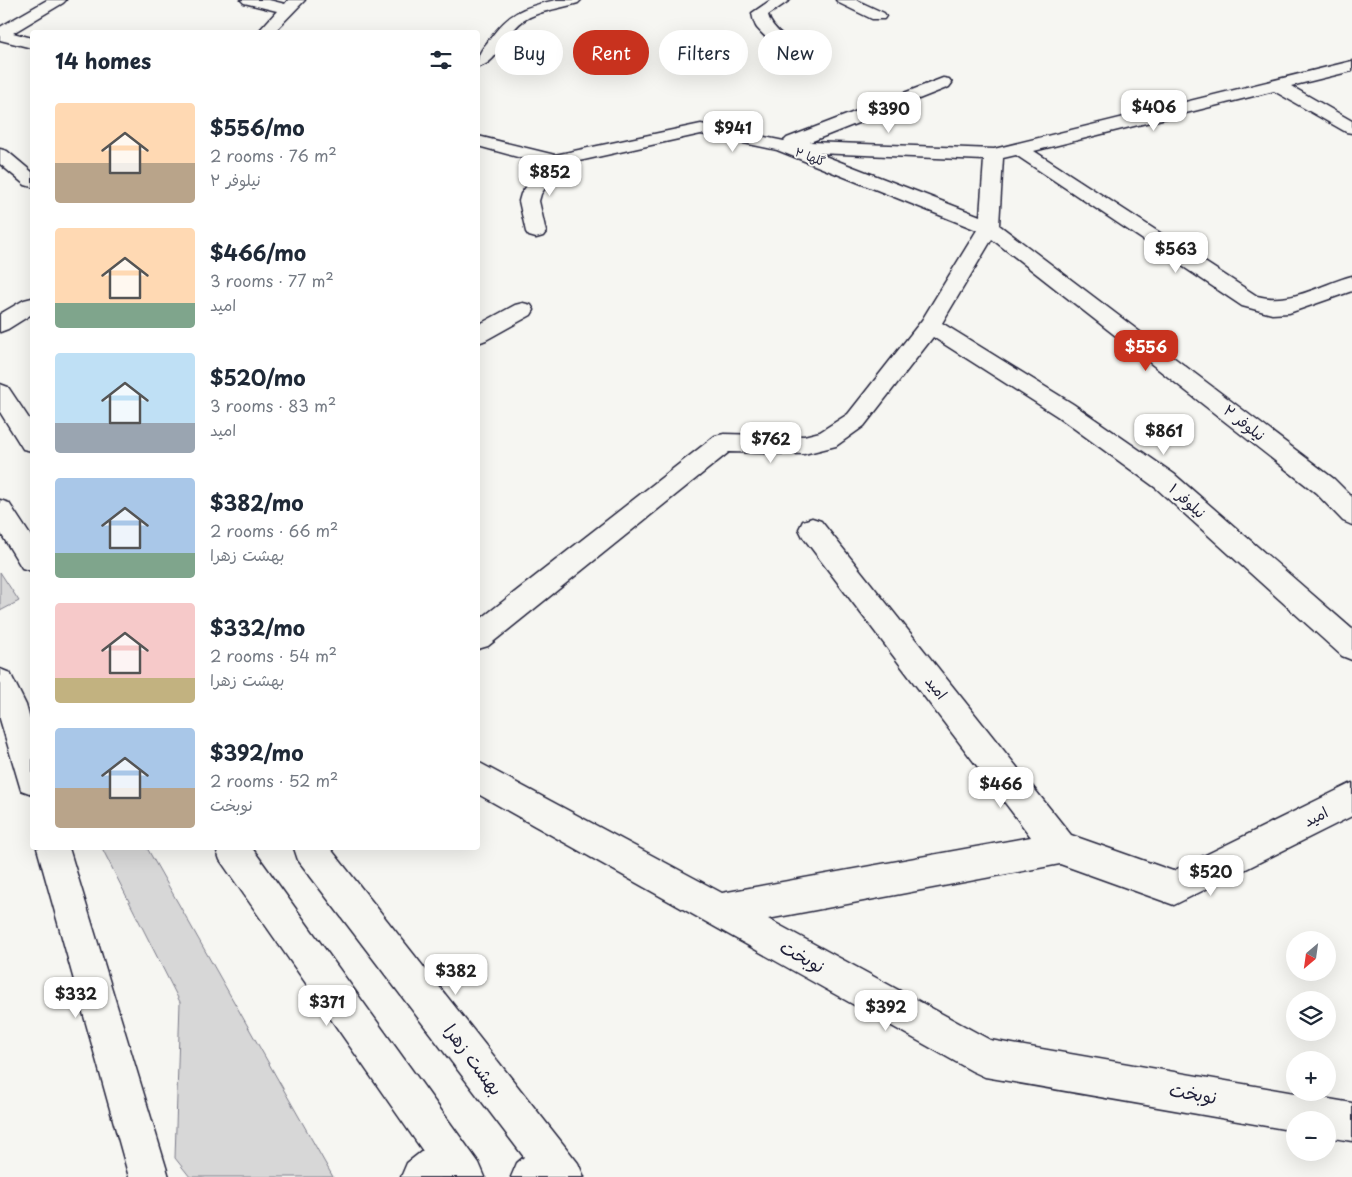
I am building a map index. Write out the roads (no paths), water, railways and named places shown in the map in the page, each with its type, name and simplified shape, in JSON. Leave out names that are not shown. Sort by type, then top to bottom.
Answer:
[{"type":"street","points":[[0,35],[58,0]]},
{"type":"street","points":[[249,0],[292,4]]},
{"type":"street","points":[[480,61],[485,57],[504,30],[517,18],[572,0]]},
{"type":"street","points":[[768,30],[763,26],[760,13],[782,0]]},
{"type":"street","points":[[844,0],[878,16]]},
{"type":"street","points":[[268,30],[292,4]]},
{"type":"street","points":[[0,35],[30,42]]},
{"type":"street","points":[[782,146],[994,155],[1352,66]]},
{"type":"street","points":[[782,146],[943,83]]},
{"type":"street","points":[[1276,85],[1352,128]]},
{"type":"street","name":"گلها ۲","points":[[480,142],[555,161],[701,129],[782,146],[989,227]]},
{"type":"street","points":[[1019,149],[1250,301],[1272,306],[1289,306],[1352,283]]},
{"type":"street","points":[[0,155],[30,180]]},
{"type":"street","points":[[480,635],[724,443],[804,445],[827,439],[856,420],[930,325],[989,227],[994,155]]},
{"type":"street","points":[[536,232],[529,202],[531,194],[555,161]]},
{"type":"street","name":"نیلوفر ۲","points":[[989,227],[1325,486],[1352,514]]},
{"type":"street","points":[[0,324],[30,307]]},
{"type":"street","points":[[480,334],[523,310]]},
{"type":"street","name":"نیلوفر ۱","points":[[930,325],[1065,410],[1164,481],[1352,647]]},
{"type":"street","points":[[0,393],[30,439]]},
{"type":"street","points":[[1325,486],[1352,482]]},
{"type":"street","points":[[0,510],[30,557]]},
{"type":"street","name":"امید","points":[[812,529],[1060,848]]},
{"type":"street","points":[[11,698],[30,771]]},
{"type":"street","name":"نوبخت","points":[[480,778],[985,1058],[1352,1122]]},
{"type":"street","name":"امید","points":[[719,911],[1060,848],[1174,888],[1352,799]]},
{"type":"street","points":[[54,850],[149,1177]]},
{"type":"street","points":[[233,850],[445,1170]]},
{"type":"street","name":"بهشت زهرا","points":[[311,850],[548,1171]]}]
